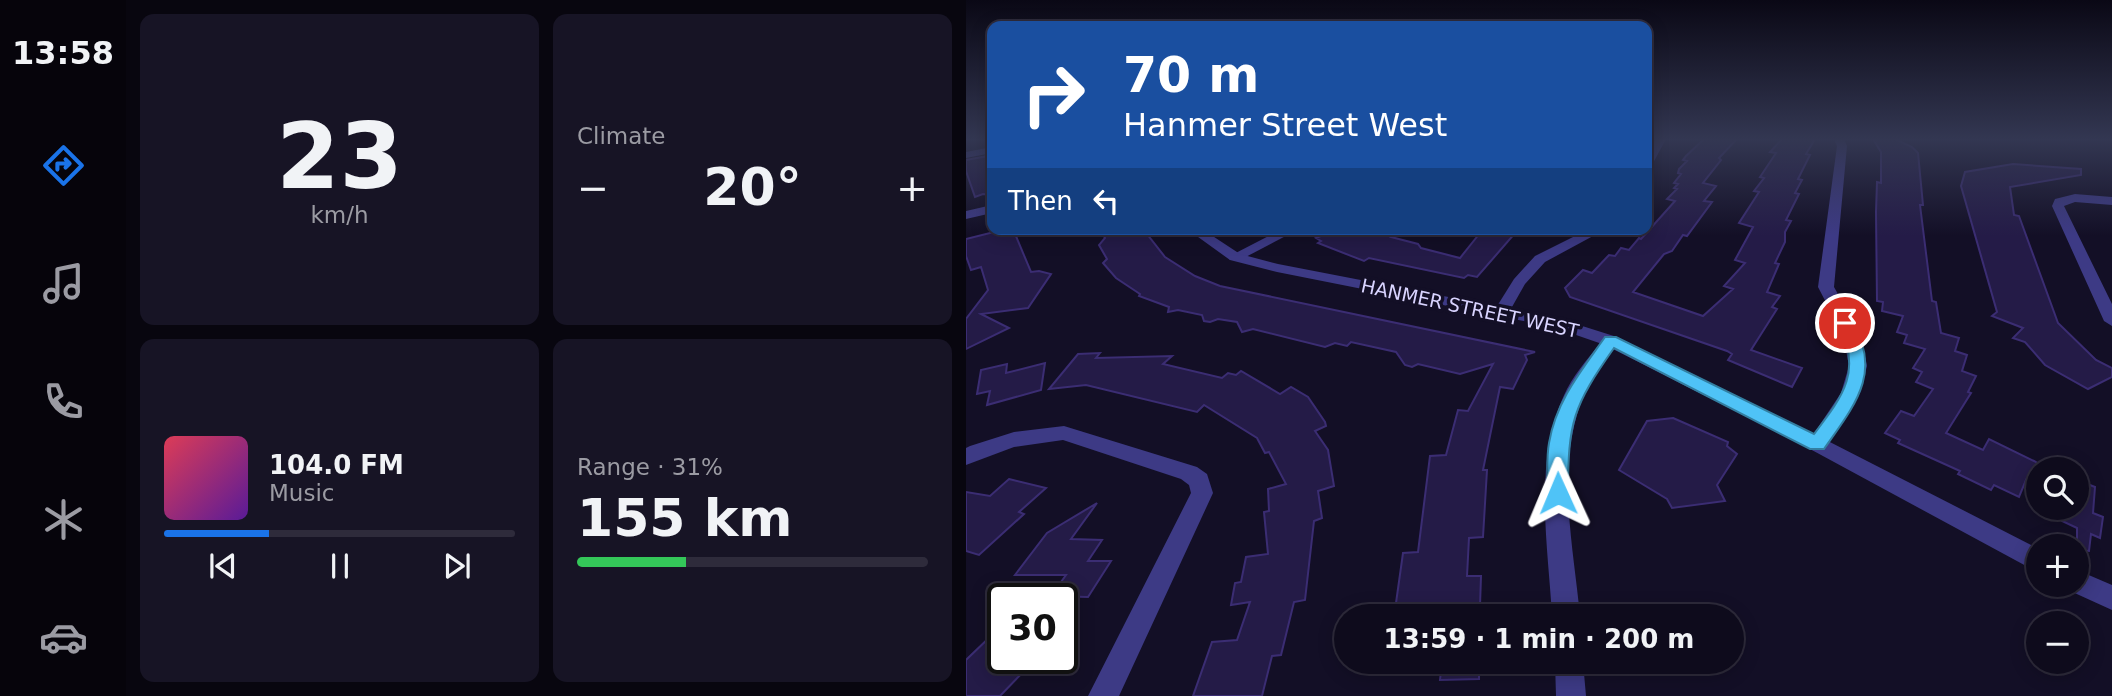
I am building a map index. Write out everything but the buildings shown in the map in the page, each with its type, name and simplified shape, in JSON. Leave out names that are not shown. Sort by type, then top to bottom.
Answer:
[{"type":"street","points":[[1817,444],[1853,391],[1859,360],[1854,339],[1830,301],[1826,287],[1839,171]]},
{"type":"street","points":[[2112,201],[2075,198],[2059,202],[2058,206],[2112,320]]},
{"type":"street","points":[[966,215],[987,210]]},
{"type":"street","name":"HANMER STREET WEST","points":[[1202,235],[1235,257],[1303,274],[1557,323],[1611,341],[1817,444],[2026,555]]},
{"type":"street","points":[[1235,257],[1281,235]]},
{"type":"street","points":[[1502,311],[1519,282],[1540,259],[1588,235]]},
{"type":"street","points":[[1565,604],[1556,472],[1558,445],[1564,417],[1577,388],[1611,341]]},
{"type":"street","points":[[966,457],[1018,437],[1064,433],[1189,473],[1199,480],[1202,493],[1196,509],[1103,696]]},
{"type":"street","points":[[2089,587],[2112,598]]},
{"type":"street","points":[[1570,674],[1571,696]]},
{"type":"route","points":[[1558,493],[1558,445],[1564,417],[1577,388],[1611,341],[1646,356],[1817,444],[1830,422],[1843,408],[1853,391],[1857,377],[1859,360],[1854,339],[1845,323]]}]
